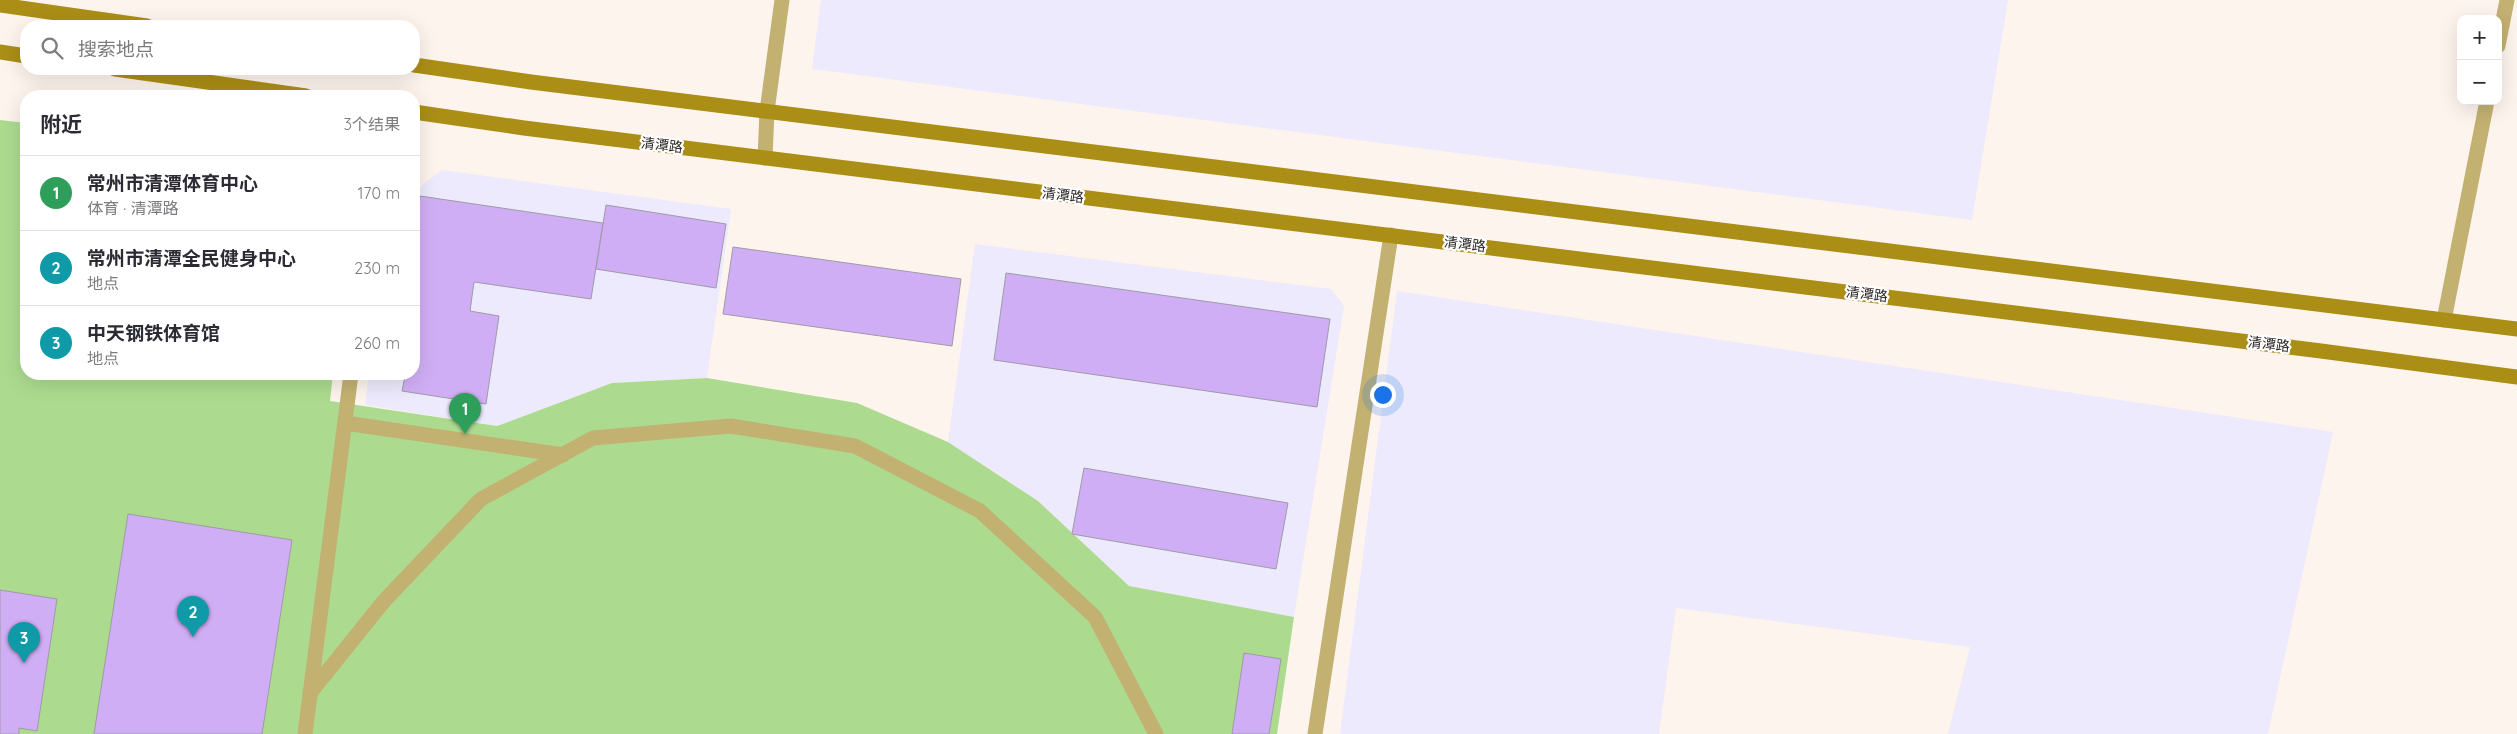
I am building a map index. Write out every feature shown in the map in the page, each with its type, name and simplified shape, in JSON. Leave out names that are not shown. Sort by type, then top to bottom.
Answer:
[{"type":"main road","points":[[0,5],[105,20]]},
{"type":"main road","points":[[0,52],[20,55]]},
{"type":"main road","points":[[420,66],[767,111],[2517,329]]},
{"type":"main road","points":[[157,75],[264,90]]},
{"type":"main road","name":"清潭路","points":[[420,113],[765,158],[2517,377]]},
{"type":"street","points":[[765,158],[767,111],[782,0]]},
{"type":"street","points":[[2502,28],[2508,0]]},
{"type":"street","points":[[2444,320],[2486,105]]},
{"type":"street","points":[[1314,734],[1391,235]]},
{"type":"street","points":[[305,734],[350,380]]},
{"type":"street","points":[[345,423],[563,455]]},
{"type":"street","points":[[310,694],[384,601],[481,500],[593,438],[731,426],[855,446],[980,511],[1095,617],[1156,734]]},
{"type":"shaded area","points":[[821,0],[2008,0],[1972,220],[812,69]]},
{"type":"shaded area","points":[[442,170],[731,209],[707,378],[612,383],[497,426],[365,405],[368,380],[420,380],[420,186]]},
{"type":"shaded area","points":[[975,244],[1331,289],[1344,306],[1294,617],[1129,586],[1038,501],[948,442]]},
{"type":"shaded area","points":[[1397,291],[2333,432],[2268,734],[1948,734],[1970,647],[1676,608],[1659,734],[1340,734]]},
{"type":"green space","points":[[0,120],[20,122],[20,380],[332,380],[330,401],[497,426],[612,383],[707,378],[857,403],[948,442],[1038,501],[1129,586],[1294,617],[1277,734],[0,734]]},
{"type":"building","points":[[420,196],[603,223],[591,299],[474,282],[470,311],[499,316],[486,404],[402,391],[404,380],[420,380]]},
{"type":"building","points":[[606,205],[726,224],[716,288],[596,269]]},
{"type":"building","points":[[733,247],[961,279],[952,346],[723,314]]},
{"type":"building","points":[[1006,273],[1330,319],[1317,407],[994,360]]},
{"type":"building","points":[[1084,468],[1288,503],[1276,569],[1072,534]]},
{"type":"building","points":[[128,514],[292,540],[262,734],[94,734]]},
{"type":"building","points":[[0,590],[57,599],[37,731],[19,728],[19,734],[0,734]]},
{"type":"building","points":[[1244,653],[1281,659],[1269,734],[1232,734]]},
{"type":"place","name":"常州市清潭体育中心","points":[[465,434]]},
{"type":"place","name":"常州市清潭全民健身中心","points":[[193,637]]},
{"type":"place","name":"中天钢铁体育馆","points":[[24,663]]}]
